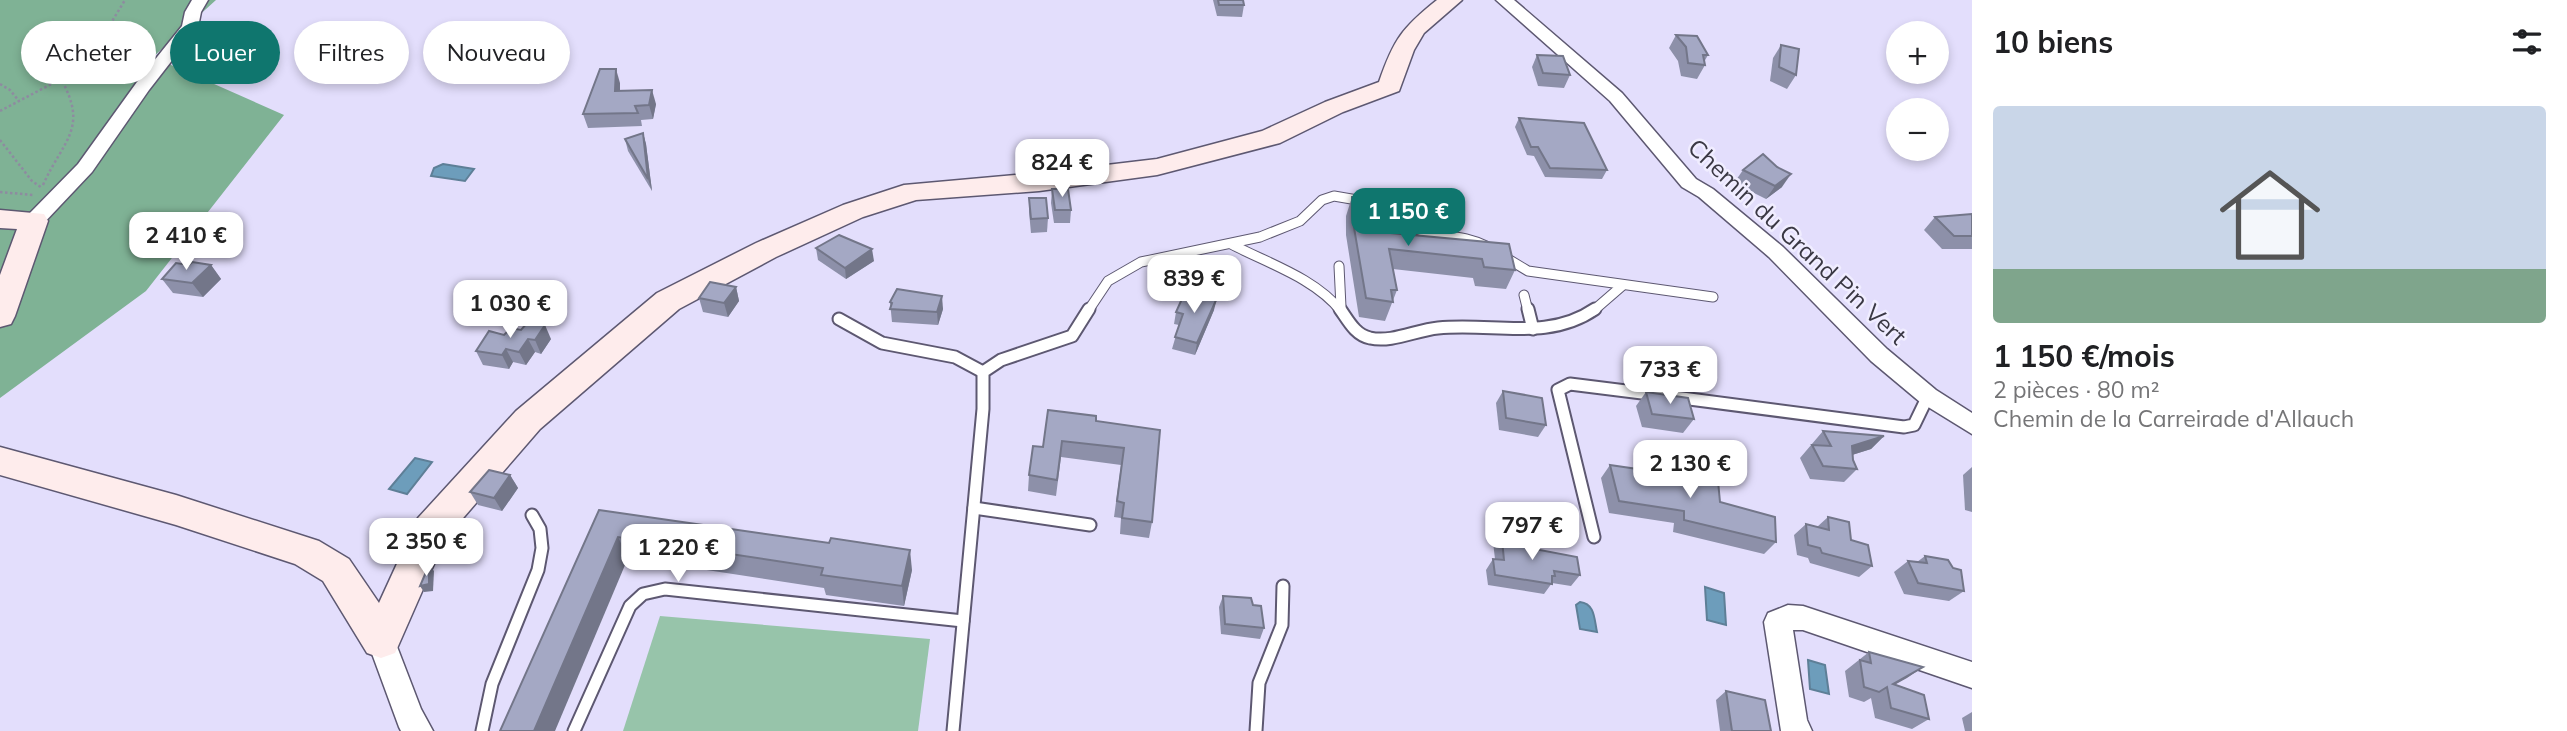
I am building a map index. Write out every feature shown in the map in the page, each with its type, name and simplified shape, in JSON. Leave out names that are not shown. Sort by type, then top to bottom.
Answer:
[{"type":"street","points":[[0,316],[34,221],[85,169],[143,86],[190,27],[192,12],[200,0]]},
{"type":"street","points":[[381,640],[431,528],[528,420],[668,301],[853,211],[914,191],[1039,182],[1157,167],[1272,137],[1334,107],[1390,86],[1402,50],[1415,29],[1451,0]]},
{"type":"street","name":"Chemin du Grand Pin Vert","points":[[1504,0],[1616,97],[1689,183],[1706,193],[1776,252],[1879,355],[1927,396],[1972,425]]},
{"type":"street","points":[[0,219],[34,221]]},
{"type":"street","points":[[0,461],[176,510],[306,552],[336,570],[381,640],[409,717],[418,731]]},
{"type":"street","points":[[1797,731],[1793,724],[1778,622],[1788,617],[1802,618],[1972,675]]},
{"type":"lane","points":[[983,372],[1001,360],[1072,336],[1108,281],[1132,266],[1259,237],[1300,221],[1322,200],[1334,196],[1356,198],[1383,207],[1404,223],[1422,231],[1467,237],[1528,271],[1713,298]]},
{"type":"lane","points":[[1231,244],[1325,295],[1341,307],[1354,330],[1367,338],[1382,340],[1434,328],[1461,326],[1533,329],[1570,323],[1601,307],[1623,285]]},
{"type":"lane","points":[[1339,266],[1341,307]]},
{"type":"lane","points":[[1524,295],[1533,329]]},
{"type":"lane","points":[[839,319],[882,343],[955,356],[983,372]]},
{"type":"lane","points":[[953,731],[983,409],[983,372]]},
{"type":"lane","points":[[1594,537],[1558,390],[1570,384],[1904,427],[1914,425],[1927,396]]},
{"type":"lane","points":[[974,508],[1090,525]]},
{"type":"lane","points":[[482,731],[494,678],[528,598],[543,544],[538,520],[532,515]]},
{"type":"lane","points":[[1256,731],[1259,683],[1282,625],[1283,586]]},
{"type":"lane","points":[[574,731],[630,606],[643,594],[665,589],[963,621]]},
{"type":"path","points":[[113,21],[117,7],[125,0]]},
{"type":"path","points":[[0,84],[10,90],[19,101]]},
{"type":"path","points":[[0,111],[51,84]]},
{"type":"path","points":[[0,192],[43,195],[43,183],[78,119],[73,96],[65,84]]},
{"type":"path","points":[[0,140],[32,181],[43,189]]},
{"type":"green space","points":[[0,0],[216,0],[193,21],[170,21],[170,42],[156,54],[156,21],[21,21],[21,84],[156,84],[156,58],[170,65],[170,84],[214,84],[284,115],[146,291],[0,398]]},
{"type":"green space","points":[[660,616],[930,639],[918,731],[623,731]]},
{"type":"water","points":[[443,164],[474,169],[465,181],[431,176],[434,168]]},
{"type":"water","points":[[415,458],[432,462],[407,494],[389,489]]},
{"type":"water","points":[[1705,587],[1724,593],[1726,625],[1707,620]]},
{"type":"water","points":[[1580,602],[1591,609],[1597,632],[1580,629],[1576,605]]},
{"type":"water","points":[[1808,660],[1825,665],[1829,694],[1810,689]]},
{"type":"building","points":[[1218,0],[1243,0],[1244,5],[1219,5]]},
{"type":"building","points":[[1676,35],[1697,36],[1708,55],[1703,55],[1705,65],[1688,63],[1686,47]]},
{"type":"building","points":[[1781,45],[1799,49],[1796,75],[1779,67]]},
{"type":"building","points":[[1537,55],[1563,56],[1570,75],[1543,73]]},
{"type":"building","points":[[600,69],[616,69],[615,91],[652,90],[649,105],[635,106],[638,113],[583,114]]},
{"type":"building","points":[[1519,118],[1584,123],[1607,170],[1550,168],[1538,147],[1531,147]]},
{"type":"building","points":[[643,133],[648,179],[625,139]]},
{"type":"building","points":[[1763,154],[1777,167],[1791,174],[1775,186],[1743,170]]},
{"type":"building","points":[[1052,189],[1068,189],[1071,210],[1055,210]]},
{"type":"building","points":[[1352,197],[1387,200],[1391,233],[1509,244],[1515,270],[1484,267],[1482,259],[1389,249],[1397,290],[1391,290],[1393,302],[1366,298],[1352,216]]},
{"type":"building","points":[[1029,198],[1046,198],[1048,218],[1031,219]]},
{"type":"building","points":[[1972,214],[1972,236],[1954,236],[1935,217]]},
{"type":"building","points":[[839,235],[872,249],[845,268],[816,248]]},
{"type":"building","points":[[192,262],[211,265],[192,283],[162,279],[176,263],[189,265]]},
{"type":"building","points":[[710,282],[736,287],[724,303],[699,298]]},
{"type":"building","points":[[897,289],[942,296],[937,312],[890,309],[890,302]]},
{"type":"building","points":[[1186,290],[1217,298],[1197,343],[1175,337],[1183,314],[1176,312]]},
{"type":"building","points":[[527,323],[545,325],[535,340],[528,339],[519,352],[506,349],[502,355],[476,351],[489,331],[504,335],[511,328],[521,330]]},
{"type":"building","points":[[1503,391],[1542,398],[1546,425],[1506,418]]},
{"type":"building","points":[[1646,392],[1688,398],[1694,419],[1652,414]]},
{"type":"building","points":[[1048,410],[1096,416],[1096,421],[1160,430],[1152,522],[1122,518],[1124,503],[1117,501],[1124,448],[1062,441],[1057,480],[1029,475],[1033,446],[1043,447]]},
{"type":"building","points":[[1823,431],[1884,436],[1852,446],[1857,469],[1823,466],[1812,445],[1831,446]]},
{"type":"building","points":[[1610,465],[1679,475],[1679,470],[1718,481],[1720,502],[1775,517],[1776,542],[1684,520],[1684,511],[1619,501]]},
{"type":"building","points":[[489,470],[510,475],[494,498],[470,492]]},
{"type":"building","points":[[599,510],[829,543],[831,538],[910,550],[902,586],[821,575],[823,568],[618,537],[534,731],[500,731]]},
{"type":"building","points":[[1828,517],[1849,522],[1851,540],[1868,545],[1872,566],[1822,553],[1820,548],[1808,545],[1806,524],[1829,530]]},
{"type":"building","points":[[1501,530],[1515,532],[1519,546],[1577,557],[1580,575],[1554,571],[1552,584],[1495,575],[1493,559],[1504,560]]},
{"type":"building","points":[[1925,556],[1948,560],[1953,568],[1961,570],[1964,591],[1918,583],[1908,561],[1927,563]]},
{"type":"building","points":[[429,565],[429,584],[420,586]]},
{"type":"building","points":[[1223,596],[1251,598],[1253,605],[1261,606],[1264,628],[1225,624]]},
{"type":"building","points":[[1869,652],[1923,667],[1893,684],[1924,695],[1929,719],[1891,708],[1887,687],[1879,692],[1864,687],[1860,660],[1871,663]]},
{"type":"building","points":[[1726,691],[1765,700],[1771,731],[1732,731]]}]
